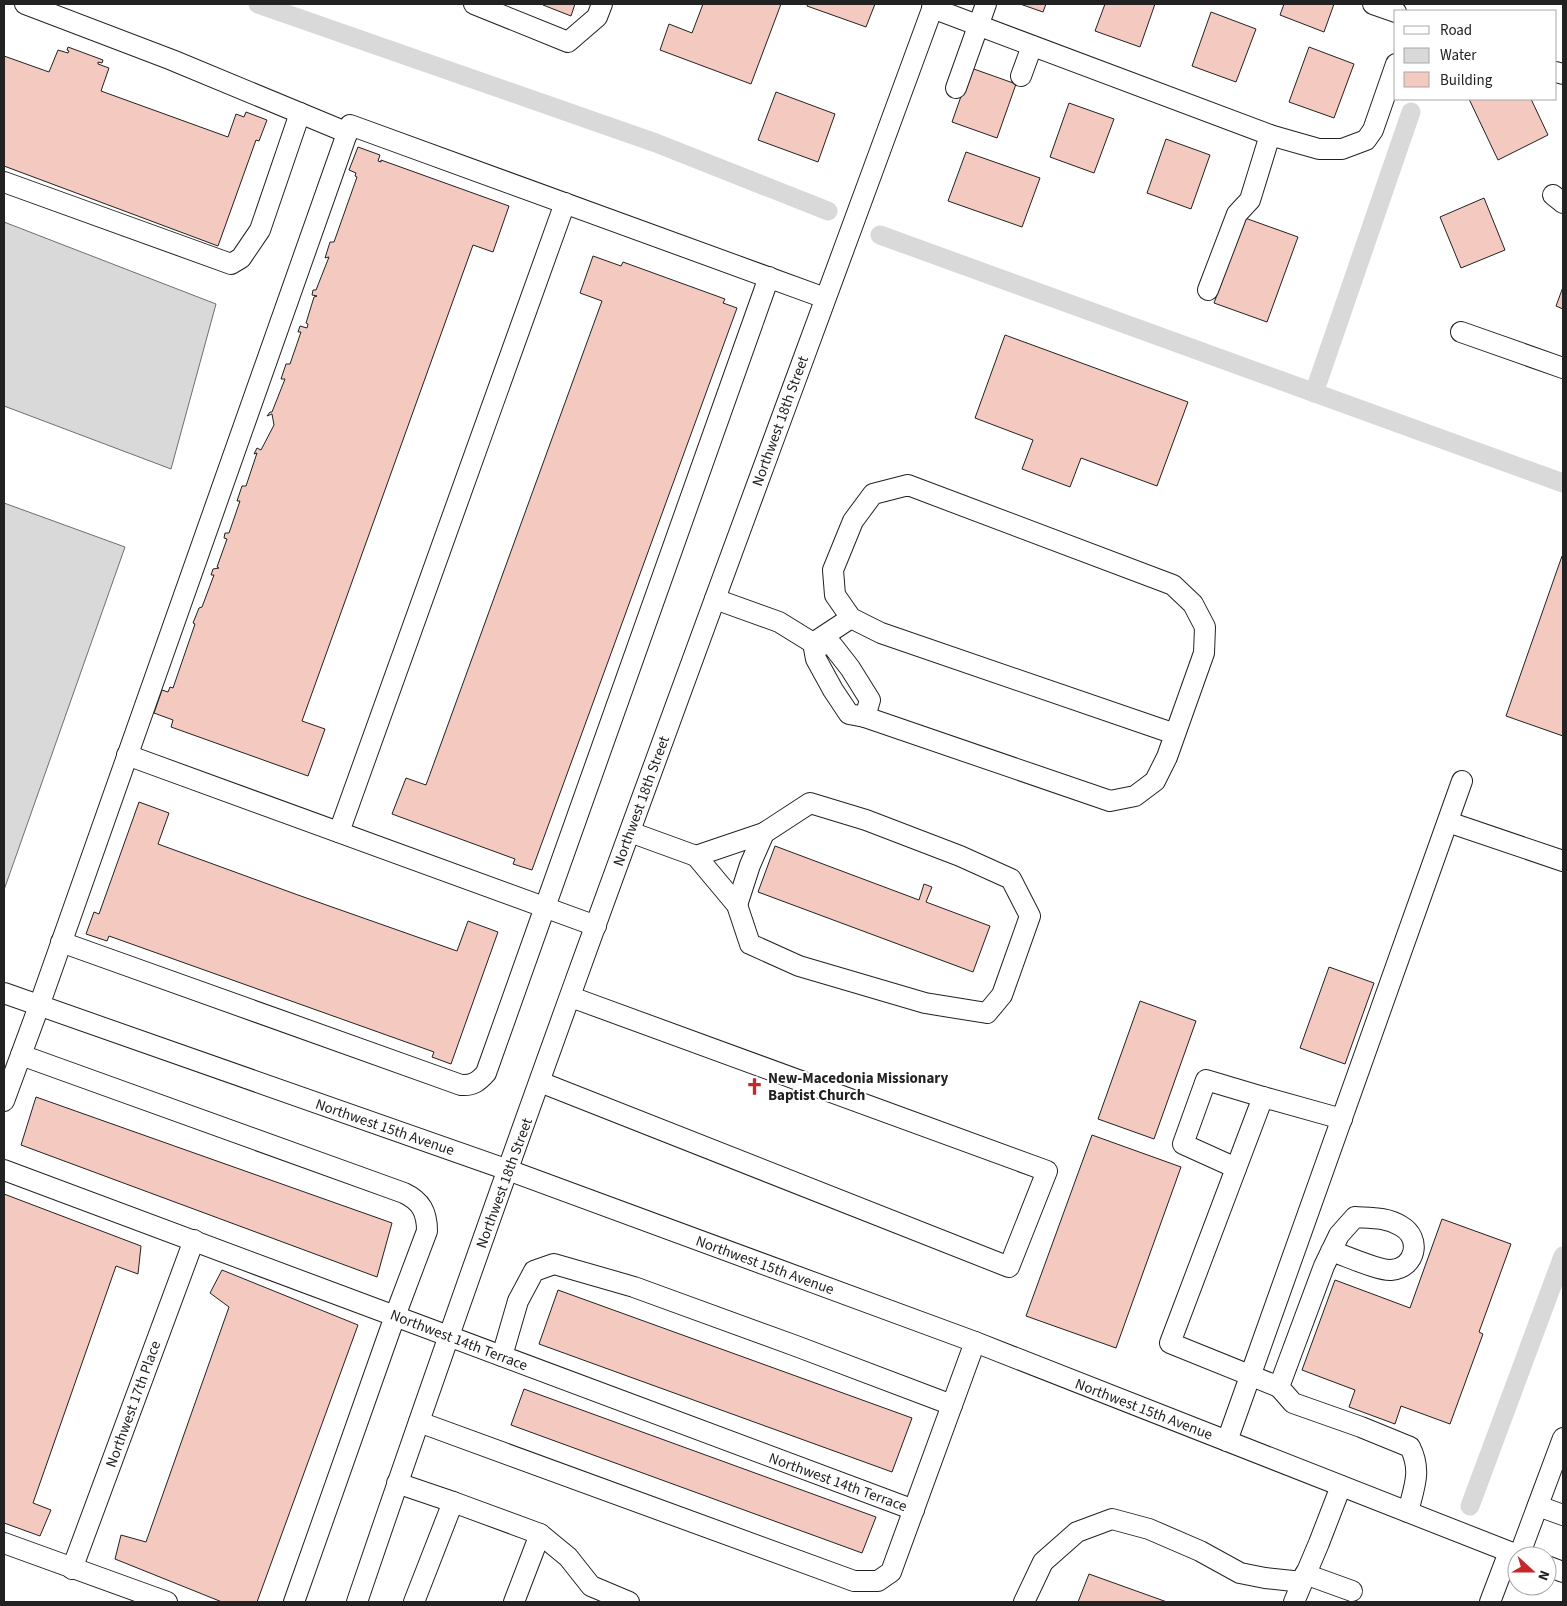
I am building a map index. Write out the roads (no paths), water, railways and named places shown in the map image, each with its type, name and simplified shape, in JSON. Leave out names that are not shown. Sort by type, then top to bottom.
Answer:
[{"type":"street","points":[[25,4],[172,60],[348,133]]},
{"type":"street","points":[[474,4],[568,42],[597,18],[602,4]]},
{"type":"street","points":[[956,88],[986,4]]},
{"type":"street","points":[[1373,4],[1394,11]]},
{"type":"street","points":[[933,6],[978,26],[1270,135],[1319,149],[1342,149],[1366,140],[1373,130],[1394,70]]},
{"type":"street","name":"Northwest 18th Street","points":[[357,1602],[397,1483],[596,926],[933,6]]},
{"type":"street","points":[[1020,76],[1032,46]]},
{"type":"street","points":[[4,182],[231,264],[241,258],[260,230],[300,113]]},
{"type":"street","points":[[4,1101],[350,125],[825,298]]},
{"type":"street","points":[[1208,290],[1237,214],[1250,200],[1270,135]]},
{"type":"street","points":[[339,832],[565,203]]},
{"type":"street","points":[[61,942],[461,1085],[472,1084],[480,1080],[486,1073],[769,277]]},
{"type":"street","points":[[1461,332],[1563,368]]},
{"type":"street","points":[[813,643],[816,660],[849,714],[865,717],[1110,801],[1135,796],[1155,781],[1167,757],[1204,653],[1205,627],[1193,604],[1172,585],[908,485],[873,494],[853,521],[833,570],[835,595],[851,618],[881,633],[1175,734]]},
{"type":"street","points":[[715,599],[779,622],[813,643],[832,644],[870,700],[865,717]]},
{"type":"street","points":[[813,643],[851,618]]},
{"type":"street","points":[[127,755],[596,926]]},
{"type":"street","points":[[1227,1442],[1462,781]]},
{"type":"street","points":[[630,832],[696,856],[737,905],[750,944],[799,966],[925,1003],[987,1013],[1002,995],[1030,916],[1011,879],[960,856],[866,820],[810,802],[764,833],[696,856]]},
{"type":"street","points":[[1448,822],[1563,861]]},
{"type":"street","points":[[737,905],[750,865],[764,833]]},
{"type":"street","name":"Northwest 15th Avenue","points":[[4,994],[508,1170],[975,1342],[1507,1550]]},
{"type":"street","points":[[540,1082],[1009,1267],[1047,1171],[571,997]]},
{"type":"street","points":[[21,1055],[404,1193],[413,1198],[422,1207],[427,1223],[427,1231],[294,1602]]},
{"type":"street","points":[[1236,1168],[1183,1144],[1206,1080],[1342,1119]]},
{"type":"street","points":[[1263,1097],[1170,1343],[1279,1387],[1293,1403],[1410,1447],[1416,1460],[1416,1479],[1408,1512]]},
{"type":"street","name":"Northwest 14th Terrace","points":[[4,1170],[914,1510]]},
{"type":"street","name":"Northwest 17th Place","points":[[72,1569],[194,1240]]},
{"type":"street","points":[[1279,1387],[1331,1251]]},
{"type":"street","points":[[502,1356],[518,1301],[534,1271],[554,1264],[634,1287],[796,1346],[952,1406]]},
{"type":"street","points":[[419,1422],[854,1582],[878,1581],[891,1572],[975,1342]]},
{"type":"street","points":[[1520,1546],[1538,1506],[1563,1438]]},
{"type":"street","points":[[397,1483],[540,1534],[568,1557],[591,1586],[629,1602]]},
{"type":"street","points":[[1294,1602],[1341,1486]]},
{"type":"street","points":[[414,1602],[452,1502]]},
{"type":"street","points":[[1538,1506],[1563,1515]]},
{"type":"street","points":[[1024,1602],[1043,1562],[1077,1532],[1112,1519],[1158,1533],[1200,1551],[1240,1572],[1264,1578],[1303,1578],[1352,1591]]},
{"type":"street","points":[[514,1602],[540,1534]]},
{"type":"street","points":[[4,1543],[167,1602]]},
{"type":"street","points":[[1490,1602],[1507,1571]]},
{"type":"water","points":[[4,222],[216,304],[171,469],[4,406]]},
{"type":"water","points":[[4,503],[125,547],[4,890]]},
{"type":"waterway","points":[[258,4],[656,143],[828,211]]},
{"type":"waterway","points":[[1314,393],[1411,112]]},
{"type":"waterway","points":[[880,235],[1563,483]]},
{"type":"waterway","points":[[1470,1506],[1563,1256]]},
{"type":"place","name":"New-Macedonia Missionary Baptist Church","points":[[754,1087]]}]
